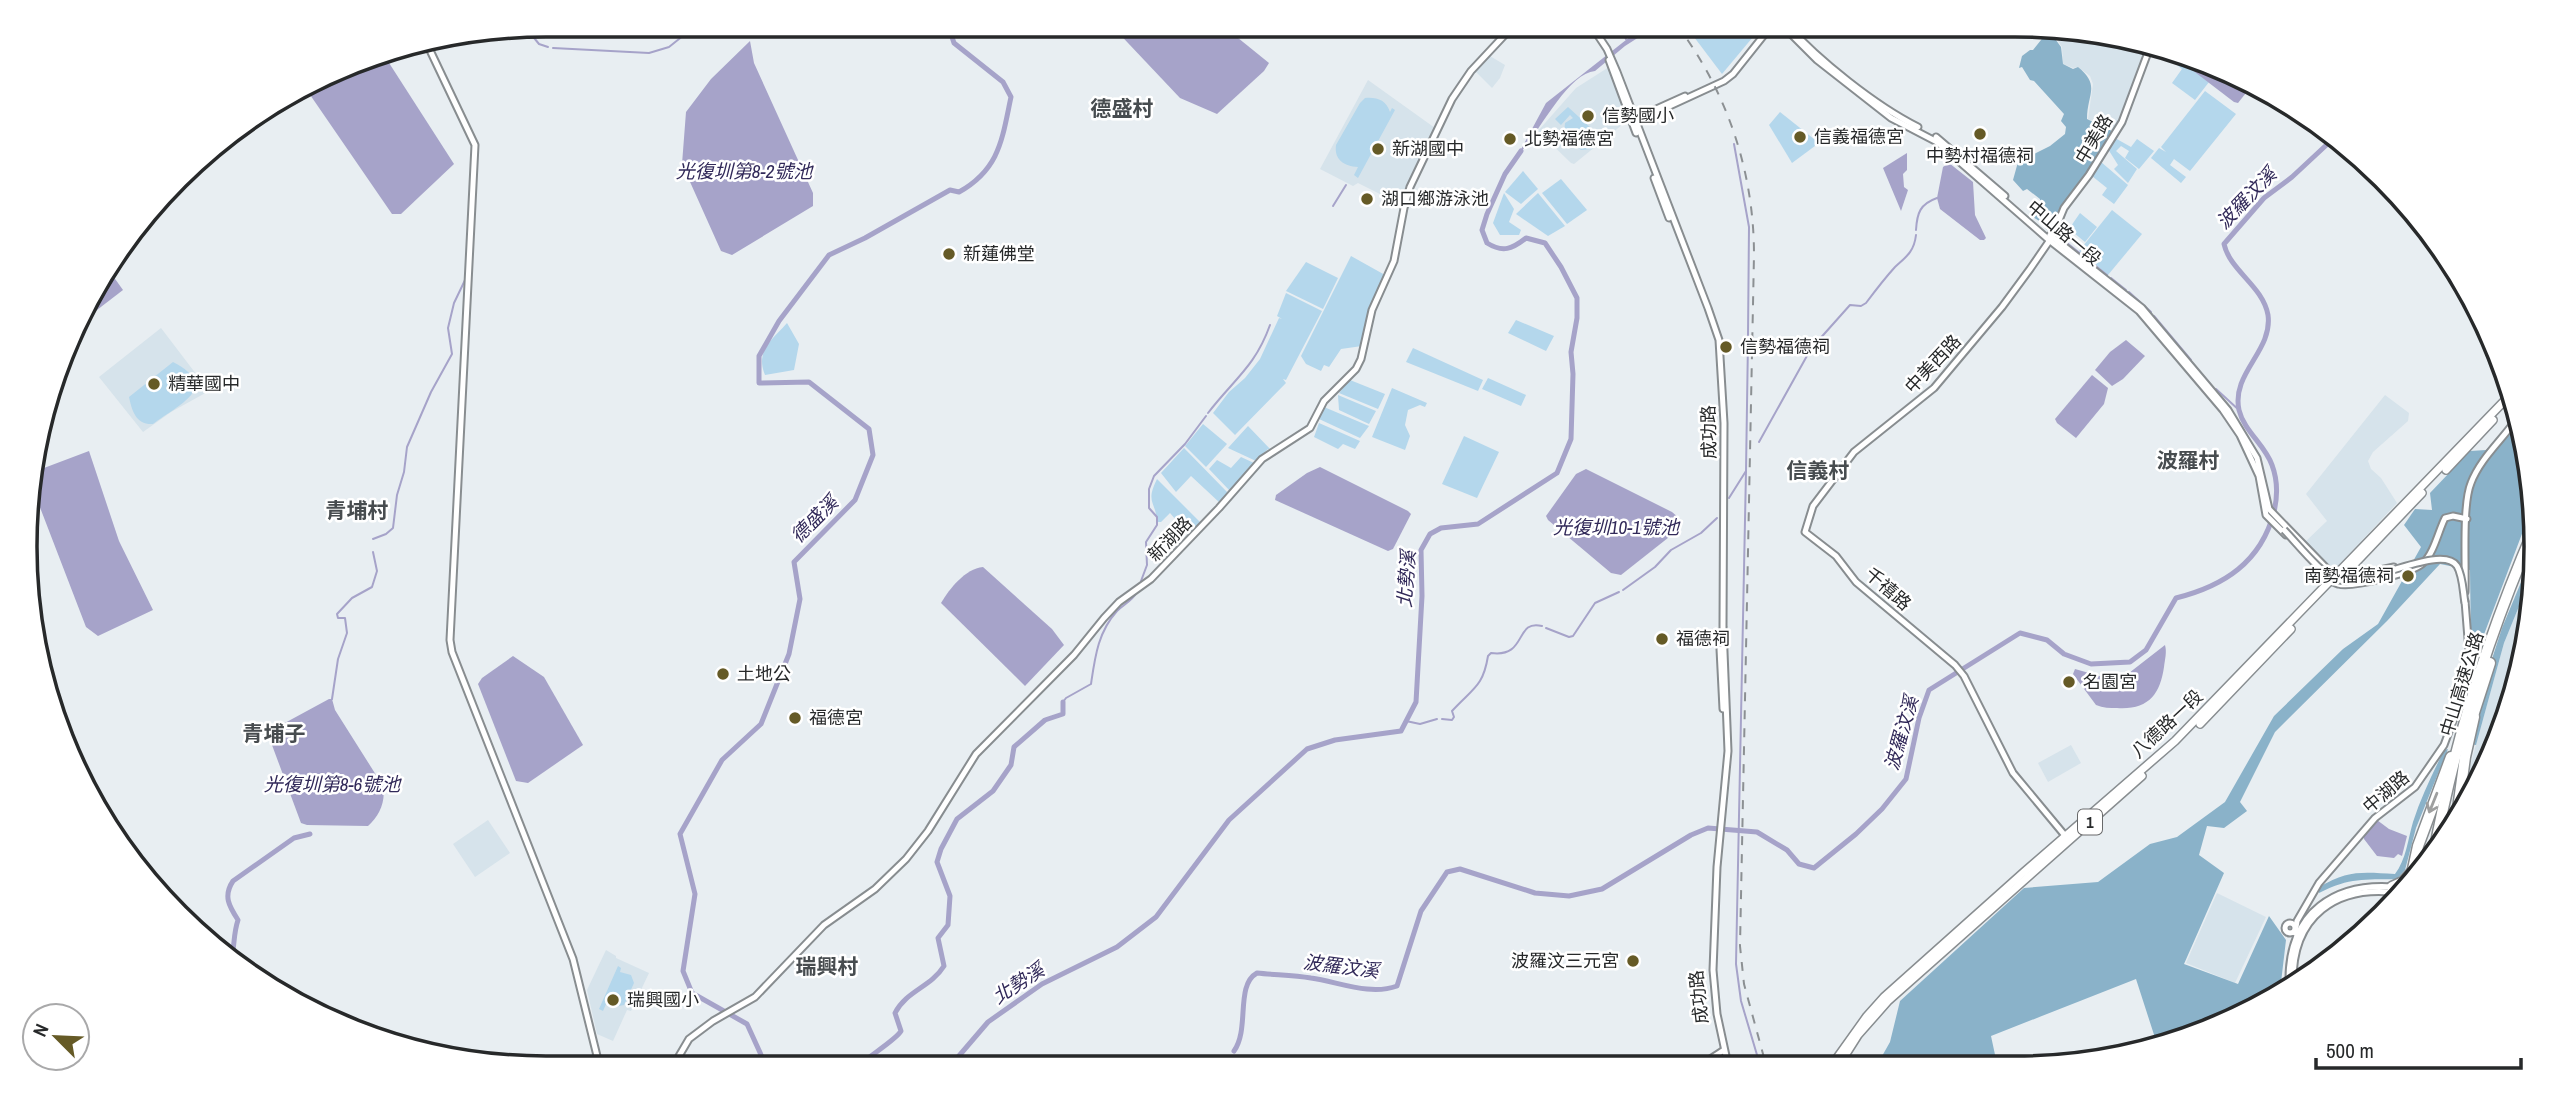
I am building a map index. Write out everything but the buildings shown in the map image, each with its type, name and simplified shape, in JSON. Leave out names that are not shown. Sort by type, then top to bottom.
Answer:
[{"type":"highway","name":"中山高速公路","points":[[2441,825],[2473,693],[2524,555]]},
{"type":"highway","name":"中山高速公路","points":[[2448,814],[2461,749],[2501,628],[2523,571]]},
{"type":"highway","points":[[2415,862],[2426,823],[2473,693]]},
{"type":"highway","points":[[2460,794],[2465,757],[2477,706]]},
{"type":"main road","name":"八德路一段","points":[[1838,1056],[1884,997],[2204,720],[2504,405]]},
{"type":"main road","name":"八德路一段","points":[[1845,1056],[1858,1035],[1888,1001],[2067,839]]},
{"type":"street","name":"新湖路","points":[[679,1056],[682,1048],[697,1032],[740,1007],[764,989],[824,925],[875,889],[906,859],[919,844],[976,754],[1074,655],[1119,602],[1151,579],[1262,459],[1310,428],[1324,401],[1356,369],[1362,359],[1372,310],[1394,261],[1410,187],[1452,99],[1471,71],[1502,37]]},
{"type":"street","name":"成功路","points":[[1600,37],[1635,121],[1712,328],[1718,363],[1721,430],[1720,646],[1725,741],[1713,970],[1724,1056]]},
{"type":"street","points":[[1635,121],[1729,78],[1759,37]]},
{"type":"street","name":"中山路一段","points":[[1795,37],[1817,60],[1888,116],[1937,142],[2051,238],[2141,308],[2228,410],[2258,458],[2267,512],[2278,524]]},
{"type":"street","name":"中山路一段","points":[[1800,37],[1819,57],[1893,115],[1941,140],[2051,238]]},
{"type":"street","points":[[430,51],[475,145],[450,640],[452,652],[573,959],[597,1056]]},
{"type":"street","name":"中美路","points":[[2051,238],[2064,208],[2089,175],[2122,122],[2147,54]]},
{"type":"street","name":"中美西路","points":[[1805,532],[1813,506],[1840,469],[1859,447],[1922,399],[1945,376],[2002,307],[2051,238]]},
{"type":"street","name":"中湖路","points":[[2295,931],[2297,920],[2319,883],[2375,818],[2415,787],[2440,754],[2458,710],[2470,664],[2465,603],[2467,496],[2474,475],[2510,427]]},
{"type":"street","points":[[2278,524],[2335,580],[2348,585],[2421,566],[2445,518],[2453,516],[2467,519]]},
{"type":"street","points":[[2278,524],[2326,573],[2342,581],[2366,578],[2436,558],[2450,560],[2460,572],[2465,603]]},
{"type":"street","name":"千禧路","points":[[1805,532],[1836,556],[1856,582],[1955,665],[1964,676],[2013,773],[2067,839]]},
{"type":"street","points":[[2292,974],[2304,928],[2317,909],[2344,891],[2361,887],[2390,891]]},
{"type":"street","points":[[2291,945],[2285,926],[2297,920]]},
{"type":"street","points":[[2288,932],[2295,931],[2290,923]]},
{"type":"street","points":[[1715,1056],[1723,1051]]},
{"type":"shaded area","points":[[1694,37],[1753,37],[1722,74]]},
{"type":"shaded area","points":[[2043,38],[2055,39],[2061,47],[2063,64],[2073,69],[2078,67],[2091,85],[2087,119],[2114,132],[2048,231],[2045,228],[2049,227],[2031,216],[2033,212],[2040,215],[2040,199],[2027,189],[2023,191],[2013,180],[2018,162],[2050,146],[2065,134],[2066,127],[2061,121],[2064,114],[2034,81],[2030,80],[2022,67],[2019,68],[2022,56],[2033,50]]},
{"type":"shaded area","points":[[2057,39],[2146,54],[2114,131],[2088,119],[2093,84],[2090,76],[2078,67],[2063,64],[2062,47]]},
{"type":"shaded area","points":[[1490,56],[1505,65],[1492,88],[1475,71]]},
{"type":"shaded area","points":[[2174,63],[2192,69],[2209,82],[2195,100],[2172,83],[2182,69]]},
{"type":"shaded area","name":"信勢國小","points":[[1609,67],[1628,120],[1574,164],[1571,163],[1538,131],[1576,88]]},
{"type":"shaded area","name":"新湖國中","points":[[1368,80],[1435,128],[1410,181],[1402,205],[1358,183],[1353,186],[1320,169]]},
{"type":"shaded area","points":[[2205,91],[2236,114],[2190,171],[2174,159],[2170,165],[2186,177],[2181,183],[2151,158],[2159,148],[2166,152],[2161,147]]},
{"type":"shaded area","points":[[1365,98],[1380,100],[1390,112],[1392,108],[1395,110],[1358,178],[1354,175],[1358,167],[1348,165],[1338,158],[1336,145]]},
{"type":"shaded area","points":[[1568,107],[1603,139],[1598,139],[1592,149],[1581,150],[1564,134],[1565,123],[1573,118],[1570,115],[1561,125],[1555,119]]},
{"type":"shaded area","points":[[1780,112],[1819,143],[1792,163],[1769,125]]},
{"type":"shaded area","points":[[2115,138],[2131,147],[2137,139],[2154,151],[2139,169],[2125,158],[2129,151],[2121,146],[2116,151],[2137,169],[2128,183],[2114,169],[2118,165],[2108,149]]},
{"type":"shaded area","points":[[2101,162],[2128,185],[2114,204],[2102,195],[2107,188],[2092,176]]},
{"type":"shaded area","points":[[1523,171],[1538,189],[1521,204],[1505,192]]},
{"type":"shaded area","points":[[1561,179],[1587,210],[1567,224],[1542,193]]},
{"type":"shaded area","points":[[1504,193],[1514,209],[1509,222],[1521,230],[1519,235],[1500,235],[1493,223]]},
{"type":"shaded area","points":[[1538,193],[1565,226],[1548,236],[1516,214]]},
{"type":"shaded area","points":[[2112,210],[2142,234],[2108,275],[2079,251]]},
{"type":"shaded area","points":[[2080,213],[2097,227],[2085,242],[2074,233],[2067,232],[2062,238],[2056,233],[2062,222],[2071,226]]},
{"type":"shaded area","points":[[1351,256],[1385,275],[1368,312],[1362,346],[1341,349],[1329,367],[1324,365],[1321,371],[1306,364],[1301,356]]},
{"type":"shaded area","points":[[1306,262],[1338,278],[1323,309],[1286,291]]},
{"type":"shaded area","points":[[1286,293],[1322,311],[1286,380],[1283,379],[1286,383],[1235,435],[1213,413],[1260,359],[1279,318],[1282,319],[1277,316]]},
{"type":"shaded area","points":[[1516,320],[1554,336],[1546,351],[1508,333]]},
{"type":"shaded area","points":[[787,323],[799,344],[794,370],[765,375],[762,367],[764,352]]},
{"type":"shaded area","name":"精華國中","points":[[161,328],[209,391],[171,412],[143,432],[99,377]]},
{"type":"shaded area","points":[[1413,348],[1483,380],[1478,391],[1406,362]]},
{"type":"shaded area","points":[[173,362],[194,379],[195,387],[191,395],[153,424],[142,422],[133,412],[129,397]]},
{"type":"shaded area","points":[[1488,378],[1526,395],[1521,406],[1482,389]]},
{"type":"shaded area","points":[[1350,380],[1385,394],[1378,409],[1339,393]]},
{"type":"shaded area","points":[[1392,388],[1427,403],[1425,407],[1420,405],[1408,410],[1405,425],[1410,436],[1405,450],[1372,437]]},
{"type":"shaded area","points":[[1338,395],[1376,411],[1369,424],[1339,410]]},
{"type":"shaded area","points":[[2385,395],[2409,413],[2408,421],[2373,452],[2368,461],[2397,503],[2333,571],[2305,542],[2327,521],[2306,494]]},
{"type":"shaded area","points":[[1324,407],[1369,426],[1360,438],[1319,419]]},
{"type":"shaded area","points":[[1319,423],[1360,441],[1355,449],[1343,444],[1338,449],[1314,437]]},
{"type":"shaded area","points":[[1203,424],[1227,444],[1206,467],[1185,446]]},
{"type":"shaded area","points":[[2509,425],[2520,480],[2524,530],[2477,653],[2471,649],[2470,570],[2440,564],[2387,621],[2275,732],[2240,802],[2247,811],[2224,828],[2207,826],[2199,855],[2224,873],[2184,964],[2238,984],[2269,916],[2286,940],[2281,980],[2240,1004],[2155,1036],[2136,979],[1991,1036],[1995,1056],[1882,1056],[1890,1042],[1900,1001],[2024,888],[2098,882],[2150,844],[2177,837],[2225,802],[2274,716],[2343,649],[2378,624],[2421,547],[2404,525],[2415,509],[2432,510],[2430,493],[2470,451],[2486,450]]},
{"type":"shaded area","points":[[1248,426],[1271,450],[1268,449],[1256,461],[1228,448]]},
{"type":"shaded area","points":[[1464,436],[1499,452],[1477,498],[1442,484]]},
{"type":"shaded area","points":[[1184,448],[1228,493],[1220,503],[1191,476],[1176,492],[1161,473]]},
{"type":"shaded area","points":[[1241,457],[1254,463],[1230,491],[1209,469],[1217,460],[1231,468]]},
{"type":"shaded area","points":[[1157,479],[1201,523],[1189,535],[1170,513],[1161,522],[1157,522],[1151,498]]},
{"type":"shaded area","points":[[2523,577],[2521,601],[2504,643],[2476,745],[2470,744],[2482,690],[2502,628]]},
{"type":"shaded area","points":[[2521,601],[2507,678],[2485,742],[2469,778],[2469,770],[2504,643]]},
{"type":"shaded area","points":[[2071,745],[2081,763],[2048,782],[2038,763]]},
{"type":"shaded area","points":[[2448,749],[2416,828],[2405,870],[2397,879],[2349,882],[2319,893],[2319,887],[2347,875],[2395,874],[2404,856],[2423,794],[2444,750]]},
{"type":"shaded area","points":[[488,820],[510,853],[475,877],[453,844]]},
{"type":"shaded area","points":[[2217,893],[2266,917],[2235,983],[2186,963]]},
{"type":"shaded area","name":"瑞興國小","points":[[606,950],[616,958],[649,973],[631,1011],[627,1010],[613,1041],[597,1034],[587,990]]},
{"type":"shaded area","points":[[618,966],[621,968],[620,972],[631,975],[634,983],[624,1005],[614,1007],[607,1002],[603,1011],[599,1009]]},
{"type":"water","points":[[1122,37],[1237,37],[1269,63],[1264,71],[1217,114],[1180,98]]},
{"type":"water","points":[[1630,37],[1639,37],[1595,71],[1584,74],[1574,82],[1518,155],[1546,103]]},
{"type":"water","name":"光復圳第8-2號池","points":[[750,41],[754,63],[813,193],[813,206],[732,255],[721,251],[682,164],[686,112],[711,79]]},
{"type":"water","points":[[389,62],[454,164],[401,214],[392,214],[310,95]]},
{"type":"water","points":[[2190,69],[2246,92],[2238,103]]},
{"type":"water","points":[[1907,153],[1907,170],[1903,174],[1904,187],[1908,190],[1901,211],[1883,168]]},
{"type":"water","points":[[1949,163],[1973,182],[1975,215],[1986,238],[1984,240],[1980,240],[1940,209],[1937,198],[1943,167]]},
{"type":"water","points":[[114,277],[123,290],[94,312]]},
{"type":"water","points":[[2126,340],[2145,356],[2123,379],[2112,386],[2095,370],[2110,352]]},
{"type":"water","points":[[2092,375],[2108,388],[2104,404],[2076,438],[2055,419]]},
{"type":"water","points":[[89,451],[119,541],[153,610],[98,636],[86,627],[39,504],[43,468]]},
{"type":"water","points":[[1320,467],[1411,514],[1393,549],[1388,551],[1275,500],[1276,495]]},
{"type":"water","name":"光復圳10-1號池","points":[[1586,469],[1679,518],[1678,530],[1621,575],[1611,573],[1546,516],[1576,474]]},
{"type":"water","points":[[983,567],[1052,629],[1064,645],[1025,686],[941,603],[964,575]]},
{"type":"water","points":[[2165,645],[2162,677],[2156,693],[2151,699],[2137,706],[2112,708],[2096,705],[2073,674],[2075,669],[2103,677],[2129,673]]},
{"type":"water","points":[[513,656],[544,677],[583,745],[528,783],[516,781],[478,684],[482,678]]},
{"type":"water","name":"光復圳第8-6號池","points":[[332,699],[335,710],[383,786],[381,808],[368,826],[301,823],[269,737],[270,731]]},
{"type":"water","points":[[2377,820],[2389,829],[2407,836],[2402,856],[2377,856],[2364,839],[2364,832]]},
{"type":"waterway","points":[[534,37],[539,44],[548,47]]},
{"type":"waterway","points":[[553,48],[649,53],[669,47],[682,37]]},
{"type":"waterway","name":"德盛溪","points":[[762,1056],[747,1024],[692,993],[683,971],[695,894],[680,834],[722,760],[761,724],[789,654],[800,599],[794,562],[855,500],[873,455],[869,429],[809,382],[759,383],[759,356],[779,321],[829,255],[950,190],[959,192],[973,183],[991,163],[1001,139],[1011,97],[1003,82],[954,43],[952,37]]},
{"type":"waterway","points":[[1734,144],[1749,227],[1748,335]]},
{"type":"waterway","name":"波羅汶溪","points":[[1234,1051],[1239,1042],[1246,987],[1257,973],[1304,977],[1365,989],[1397,986],[1421,911],[1447,872],[1460,869],[1535,893],[1569,896],[1602,889],[1691,835],[1708,828],[1757,832],[1787,850],[1799,864],[1814,868],[1882,809],[1906,779],[1919,718],[1929,690],[2020,633],[2047,640],[2064,654],[2091,664],[2130,662],[2146,650],[2176,598],[2225,579],[2250,558],[2268,530],[2276,500],[2275,477],[2269,458],[2242,418],[2238,397],[2246,373],[2264,340],[2268,315],[2260,295],[2227,254],[2224,244],[2264,198],[2292,177],[2327,144]]},
{"type":"waterway","name":"北勢溪","points":[[959,1056],[988,1022],[1042,984],[1117,947],[1156,917],[1229,820],[1307,749],[1335,740],[1401,731],[1416,702],[1422,596],[1421,550],[1430,534],[1441,528],[1478,524],[1557,473],[1571,439],[1571,352],[1577,318],[1577,298],[1545,243],[1526,238],[1512,247],[1498,248],[1487,243],[1482,230],[1505,174],[1521,151]]},
{"type":"waterway","points":[[1333,206],[1346,185]]},
{"type":"waterway","points":[[1916,230],[1920,210],[1937,198]]},
{"type":"waterway","points":[[1817,342],[1850,305],[1861,306],[1866,303],[1891,271],[1909,254],[1916,235]]},
{"type":"waterway","points":[[2057,235],[2107,275]]},
{"type":"waterway","points":[[373,539],[393,528],[407,447],[431,392],[452,354],[448,328],[454,303],[466,278]]},
{"type":"waterway","points":[[2111,278],[2126,290]]},
{"type":"waterway","points":[[2129,292],[2151,312]]},
{"type":"waterway","points":[[2154,316],[2191,360]]},
{"type":"waterway","points":[[1208,413],[1251,362],[1270,325]]},
{"type":"waterway","points":[[1729,498],[1746,471],[1748,340]]},
{"type":"waterway","points":[[1759,442],[1813,345]]},
{"type":"waterway","points":[[2216,389],[2240,411]]},
{"type":"waterway","points":[[1141,581],[1147,565],[1146,542],[1157,525],[1157,517],[1149,508],[1149,489],[1154,476],[1185,444],[1206,416]]},
{"type":"waterway","points":[[1746,471],[1736,964],[1741,1001],[1757,1056]]},
{"type":"waterway","points":[[1623,590],[1655,567],[1671,550],[1701,533],[1717,518]]},
{"type":"waterway","points":[[332,699],[338,659],[347,633],[345,618],[338,618],[337,614],[352,598],[372,587],[377,571],[373,552]]},
{"type":"waterway","points":[[1063,702],[1091,684],[1105,627],[1137,592]]},
{"type":"waterway","points":[[1546,628],[1573,636],[1595,603],[1619,592]]},
{"type":"waterway","points":[[1442,719],[1452,720],[1452,711],[1480,681],[1491,653],[1511,650],[1527,628],[1533,625],[1542,626]]},
{"type":"waterway","points":[[871,1056],[901,1031],[895,1013],[905,999],[932,979],[944,966],[938,938],[948,925],[950,896],[937,862],[957,819],[993,791],[1011,765],[1014,747],[1045,720],[1063,714],[1063,702]]},
{"type":"waterway","points":[[1406,721],[1420,724],[1437,719]]},
{"type":"waterway","points":[[233,949],[238,920],[228,901],[228,891],[233,881],[294,838],[310,834]]},
{"type":"railway","points":[[1685,37],[1710,77],[1734,134],[1743,163],[1753,224],[1740,946],[1744,984],[1764,1056]]},
{"type":"place","name":"信勢國小","points":[[1588,116]]},
{"type":"place","name":"中勢村福德祠","points":[[1980,134]]},
{"type":"place","name":"信義福德宮","points":[[1800,137]]},
{"type":"place","name":"北勢福德宮","points":[[1510,139]]},
{"type":"place","name":"新湖國中","points":[[1378,149]]},
{"type":"place","name":"湖口鄉游泳池","points":[[1367,199]]},
{"type":"place","name":"新蓮佛堂","points":[[949,254]]},
{"type":"place","name":"信勢福德祠","points":[[1726,347]]},
{"type":"place","name":"精華國中","points":[[154,384]]},
{"type":"place","name":"南勢福德祠","points":[[2408,576]]},
{"type":"place","name":"福德祠","points":[[1662,639]]},
{"type":"place","name":"土地公","points":[[723,674]]},
{"type":"place","name":"名園宮","points":[[2069,682]]},
{"type":"place","name":"福德宮","points":[[795,718]]},
{"type":"place","name":"波羅汶三元宮","points":[[1633,961]]},
{"type":"place","name":"瑞興國小","points":[[613,1000]]},
{"type":"district","name":"德盛村","points":[[1122,109]]},
{"type":"district","name":"波羅村","points":[[2188,461]]},
{"type":"district","name":"信義村","points":[[1818,471]]},
{"type":"district","name":"青埔村","points":[[357,511]]},
{"type":"district","name":"青埔子","points":[[274,734]]},
{"type":"district","name":"瑞興村","points":[[827,967]]}]
